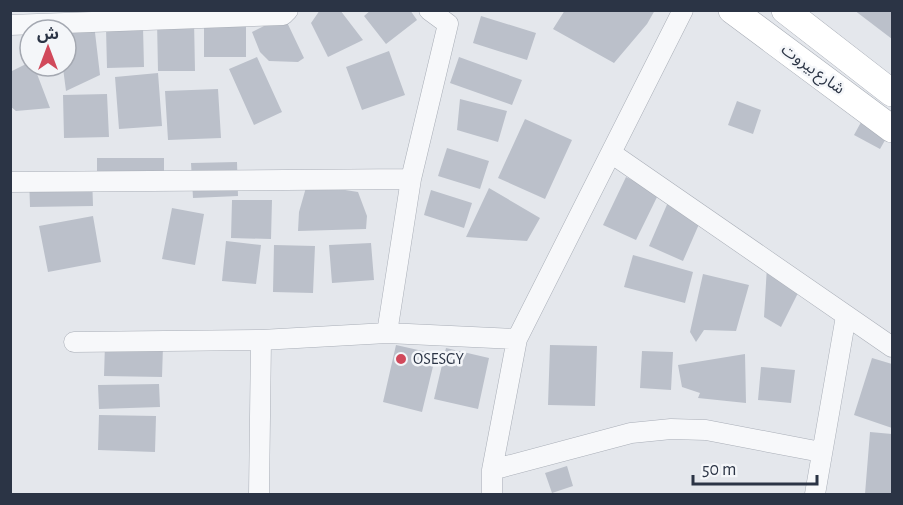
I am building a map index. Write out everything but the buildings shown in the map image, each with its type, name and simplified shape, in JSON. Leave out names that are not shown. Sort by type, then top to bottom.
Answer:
[{"type":"main road","name":"شارع بيروت","points":[[732,10],[892,129]]},
{"type":"main road","name":"شارع بيروت","points":[[784,10],[884,87]]},
{"type":"main road","points":[[860,104],[884,87]]},
{"type":"street","points":[[10,25],[52,16],[283,15],[288,10]]},
{"type":"street","points":[[387,333],[411,179],[448,24],[429,10]]},
{"type":"street","points":[[492,495],[492,470],[517,339],[683,10]]},
{"type":"street","points":[[611,153],[892,347]]},
{"type":"street","points":[[10,182],[411,179]]},
{"type":"street","points":[[814,495],[846,316]]},
{"type":"street","points":[[74,342],[261,340],[387,333],[517,339]]},
{"type":"street","points":[[258,495],[261,340]]},
{"type":"street","points":[[492,470],[631,433],[671,429],[706,430],[821,452]]},
{"type":"place","name":"OSESGY","points":[[401,359]]}]
